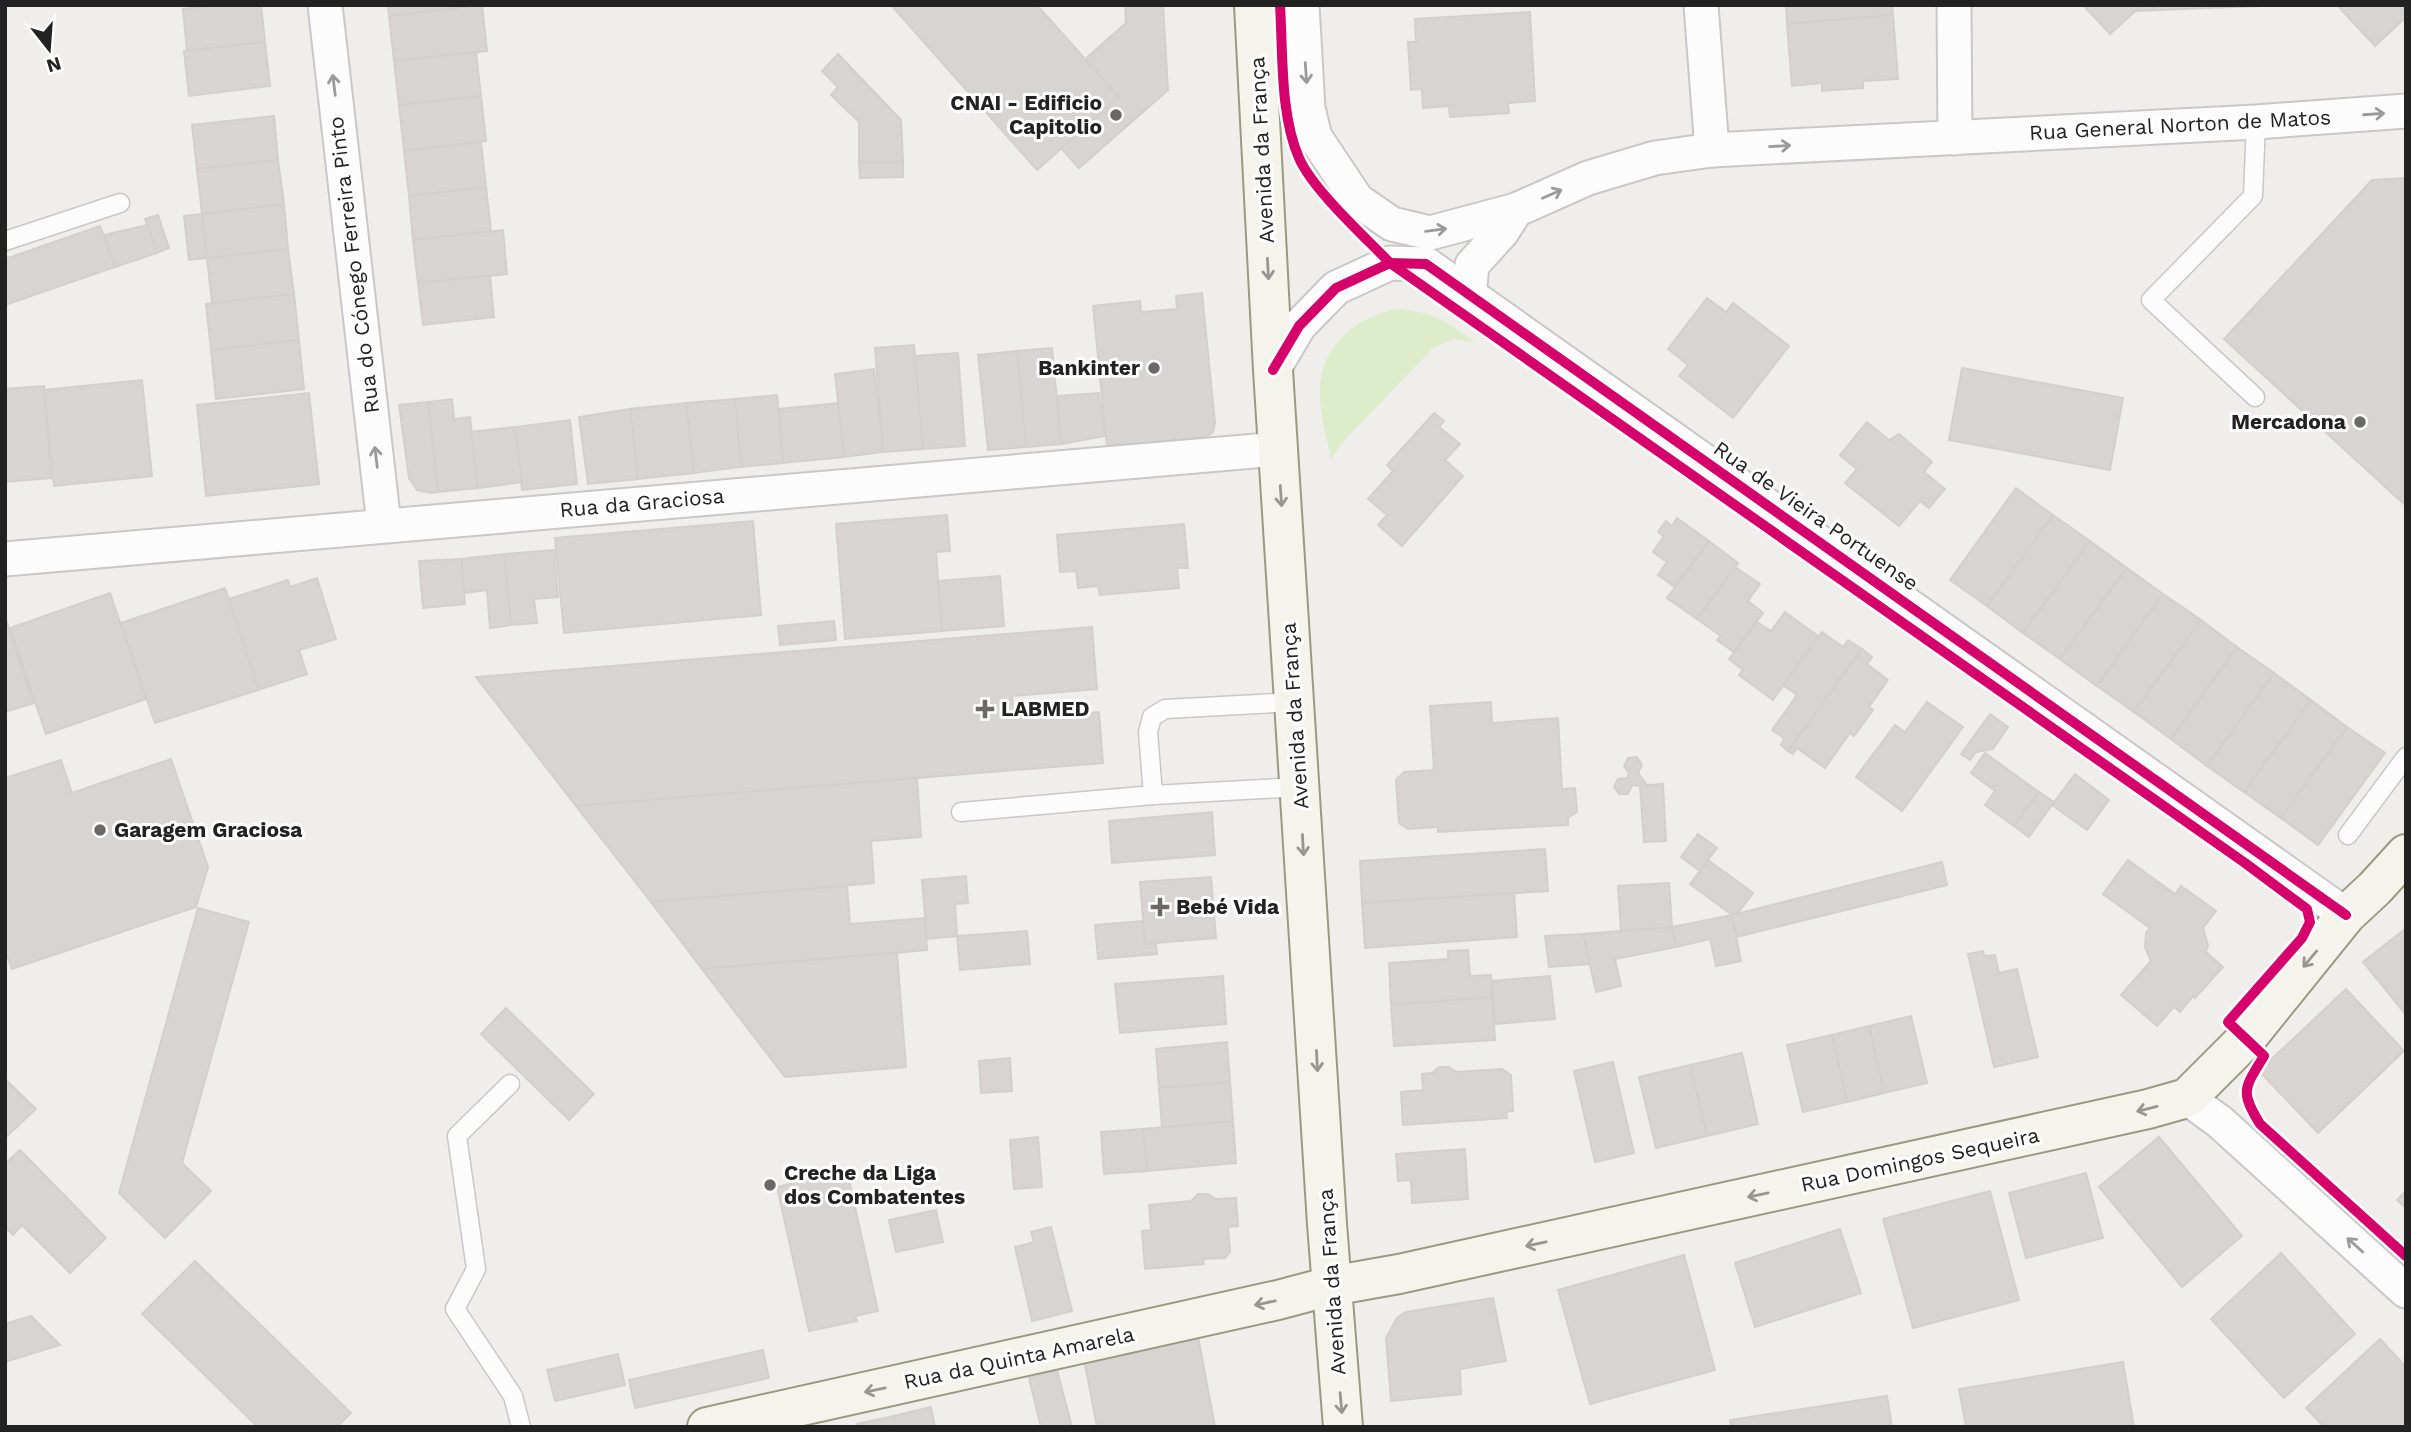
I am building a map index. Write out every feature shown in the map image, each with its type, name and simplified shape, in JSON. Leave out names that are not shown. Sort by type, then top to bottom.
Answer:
[{"type":"main road","name":"Avenida da França","points":[[1254,5],[1273,370],[1331,1286],[1343,1427]]},
{"type":"main road","points":[[2187,1098],[2246,1039],[2346,915],[2406,854]]},
{"type":"main road","name":"Rua Domingos Sequeira","points":[[1331,1286],[1413,1272],[2187,1098]]},
{"type":"main road","name":"Rua da Quinta Amarela","points":[[707,1427],[1331,1286]]},
{"type":"street","name":"Rua do Cónego Ferreira Pinto","points":[[325,5],[384,525]]},
{"type":"street","name":"Rua General Norton de Matos","points":[[1302,5],[1308,108],[1315,137],[1357,200],[1392,224],[1430,233],[1516,210],[1588,178],[1655,158],[1712,150],[2256,122],[2406,111]]},
{"type":"street","points":[[1701,5],[1712,150]]},
{"type":"street","points":[[1954,5],[1955,138]]},
{"type":"street","points":[[1469,296],[1472,265],[1502,232],[1516,210]]},
{"type":"street","name":"Rua de Vieira Portuense","points":[[1273,370],[1299,326],[1336,288],[1390,263],[1426,264],[2346,915]]},
{"type":"street","name":"Rua da Graciosa","points":[[5,559],[1279,449]]},
{"type":"street","points":[[2187,1098],[2220,1122],[2406,1291]]},
{"type":"lane","points":[[2255,397],[2151,299],[2253,196],[2256,122]]},
{"type":"lane","points":[[5,241],[120,203]]},
{"type":"lane","points":[[1153,795],[1148,732],[1152,717],[1164,709],[1294,702]]},
{"type":"lane","points":[[2348,835],[2406,757]]},
{"type":"lane","points":[[961,812],[1153,795],[1300,787]]},
{"type":"lane","points":[[510,1084],[457,1136],[476,1269],[455,1309],[513,1396],[521,1427]]},
{"type":"green space","points":[[1398,309],[1440,319],[1476,343],[1453,339],[1432,349],[1341,444],[1331,460],[1320,398],[1322,373],[1327,359],[1334,346],[1356,326],[1369,318]]},
{"type":"building","points":[[216,5],[261,5],[265,42],[187,51],[183,9]]},
{"type":"building","points":[[388,5],[464,5],[464,8],[389,16]]},
{"type":"building","points":[[482,5],[487,51],[394,61],[389,16]]},
{"type":"building","points":[[891,5],[1037,5],[1119,97],[1037,170]]},
{"type":"building","points":[[1125,5],[1163,5],[1168,90],[1079,168],[1061,148],[1119,97],[1085,59],[1126,23]]},
{"type":"building","points":[[1786,5],[1892,5],[1893,15],[1787,24]]},
{"type":"building","points":[[2083,5],[2142,5],[2110,34]]},
{"type":"building","points":[[2142,5],[2150,5],[2153,9],[2157,5],[2287,5],[2135,11]]},
{"type":"building","points":[[2337,5],[2406,5],[2406,17],[2375,46]]},
{"type":"building","points":[[1530,12],[1535,101],[1508,103],[1509,113],[1450,117],[1449,106],[1423,108],[1422,89],[1411,90],[1408,42],[1416,42],[1415,19]]},
{"type":"building","points":[[1893,15],[1898,79],[1863,81],[1863,88],[1822,91],[1822,83],[1792,86],[1787,24]]},
{"type":"building","points":[[265,42],[270,86],[189,96],[184,51]]},
{"type":"building","points":[[476,52],[481,96],[399,105],[394,61]]},
{"type":"building","points":[[838,54],[901,120],[903,162],[859,163],[859,122],[831,95],[838,87],[822,71]]},
{"type":"building","points":[[481,96],[486,141],[404,151],[399,105]]},
{"type":"building","points":[[274,116],[278,160],[197,169],[192,125]]},
{"type":"building","points":[[481,142],[486,187],[409,196],[404,151]]},
{"type":"building","points":[[278,160],[284,204],[202,214],[197,169]]},
{"type":"building","points":[[903,162],[903,177],[860,178],[859,163]]},
{"type":"building","name":"Mercadona","points":[[2406,178],[2406,506],[2224,339],[2372,180]]},
{"type":"building","points":[[486,187],[491,231],[413,240],[409,196]]},
{"type":"building","points":[[284,204],[288,249],[207,258],[202,214]]},
{"type":"building","points":[[202,214],[207,258],[189,260],[184,216]]},
{"type":"building","points":[[158,215],[169,248],[157,253],[145,219]]},
{"type":"building","points":[[148,225],[157,253],[115,267],[104,235]]},
{"type":"building","points":[[100,226],[115,267],[5,305],[5,259]]},
{"type":"building","points":[[503,230],[507,274],[418,283],[413,240]]},
{"type":"building","points":[[288,249],[294,294],[212,303],[207,258]]},
{"type":"building","points":[[490,276],[494,317],[423,325],[418,283]]},
{"type":"building","name":"Bankinter","points":[[1202,293],[1215,423],[1213,432],[1206,437],[1107,447],[1093,306],[1140,301],[1141,312],[1177,309],[1176,296]]},
{"type":"building","points":[[294,294],[299,340],[211,350],[206,304]]},
{"type":"building","points":[[1707,298],[1726,312],[1733,303],[1789,346],[1733,418],[1679,376],[1688,365],[1668,349]]},
{"type":"building","points":[[299,340],[304,389],[216,399],[211,350]]},
{"type":"building","points":[[914,345],[923,449],[883,452],[875,348]]},
{"type":"building","points":[[1052,348],[1061,444],[1026,447],[1017,351]]},
{"type":"building","points":[[1017,351],[1026,447],[988,450],[978,355]]},
{"type":"building","points":[[958,353],[965,446],[923,449],[915,356]]},
{"type":"building","points":[[1962,368],[2123,398],[2110,470],[1949,440]]},
{"type":"building","points":[[874,369],[883,452],[844,457],[835,374]]},
{"type":"building","points":[[142,380],[152,476],[54,486],[44,390]]},
{"type":"building","points":[[44,386],[51,478],[5,482],[5,389]]},
{"type":"building","points":[[309,393],[319,484],[206,496],[197,405]]},
{"type":"building","points":[[1099,393],[1105,436],[1061,444],[1057,396]]},
{"type":"building","points":[[777,395],[783,463],[741,467],[735,399]]},
{"type":"building","points":[[452,399],[454,419],[470,417],[478,488],[438,492],[428,402]]},
{"type":"building","points":[[735,399],[741,467],[694,473],[686,403]]},
{"type":"building","points":[[428,402],[438,492],[432,493],[417,490],[409,478],[399,405]]},
{"type":"building","points":[[686,403],[694,473],[638,479],[630,409]]},
{"type":"building","points":[[838,403],[844,457],[783,463],[779,409]]},
{"type":"building","points":[[630,409],[638,479],[588,484],[579,417]]},
{"type":"building","points":[[1434,413],[1444,421],[1439,427],[1460,444],[1445,460],[1463,476],[1402,546],[1378,525],[1387,515],[1368,499],[1393,471],[1387,465]]},
{"type":"building","points":[[570,420],[577,484],[522,490],[515,427]]},
{"type":"building","points":[[1867,422],[1889,440],[1899,434],[1932,462],[1924,472],[1945,489],[1929,508],[1920,501],[1899,526],[1845,483],[1857,469],[1840,455]]},
{"type":"building","points":[[515,427],[522,482],[478,488],[471,432]]},
{"type":"building","points":[[2016,488],[2053,515],[1987,606],[1950,580]]},
{"type":"building","points":[[947,515],[950,551],[936,552],[942,631],[845,639],[836,524]]},
{"type":"building","points":[[2053,515],[2090,541],[2023,633],[1987,606]]},
{"type":"building","points":[[1677,518],[1709,541],[1675,587],[1658,575],[1667,562],[1653,552],[1664,536],[1658,532],[1666,521],[1672,526]]},
{"type":"building","points":[[753,521],[761,615],[564,633],[555,538]]},
{"type":"building","points":[[1184,524],[1188,568],[1177,568],[1179,588],[1100,595],[1098,586],[1078,588],[1076,571],[1060,572],[1057,535]]},
{"type":"building","points":[[1709,541],[1738,563],[1697,619],[1667,598]]},
{"type":"building","points":[[2090,541],[2127,568],[2060,659],[2023,633]]},
{"type":"building","points":[[554,550],[558,597],[534,599],[537,623],[511,625],[504,554]]},
{"type":"building","points":[[504,554],[511,625],[490,628],[487,590],[464,593],[461,559]]},
{"type":"building","points":[[461,559],[465,604],[423,608],[419,561]]},
{"type":"building","points":[[1735,567],[1760,584],[1748,601],[1763,613],[1734,652],[1717,640],[1721,636],[1697,619]]},
{"type":"building","points":[[2127,568],[2163,594],[2097,686],[2060,659]]},
{"type":"building","points":[[1000,576],[1004,626],[942,631],[938,581]]},
{"type":"building","points":[[317,578],[336,639],[299,650],[307,674],[258,690],[229,599],[288,580],[290,587]]},
{"type":"building","points":[[225,588],[258,690],[155,723],[121,623]]},
{"type":"building","points":[[110,593],[146,699],[46,734],[10,628]]},
{"type":"building","points":[[2163,594],[2201,620],[2134,712],[2097,686]]},
{"type":"building","points":[[1785,612],[1818,636],[1773,700],[1739,675],[1743,670],[1729,659],[1757,622],[1771,631]]},
{"type":"building","points":[[5,617],[34,703],[5,712]]},
{"type":"building","points":[[2201,620],[2237,647],[2171,739],[2134,712]]},
{"type":"building","points":[[834,621],[836,640],[780,645],[778,626]]},
{"type":"building","points":[[1092,627],[1097,689],[1012,696],[1014,719],[1099,712],[1103,763],[576,806],[476,677]]},
{"type":"building","points":[[1822,632],[1843,647],[1848,640],[1862,649],[1788,751],[1781,745],[1784,738],[1772,730],[1797,695],[1783,685]]},
{"type":"building","points":[[2237,647],[2274,673],[2207,766],[2171,739]]},
{"type":"building","points":[[1862,649],[1872,657],[1867,664],[1888,680],[1869,707],[1873,710],[1854,736],[1850,733],[1825,768],[1797,748],[1793,754],[1788,751]]},
{"type":"building","points":[[2274,673],[2311,700],[2244,792],[2207,766]]},
{"type":"building","points":[[2311,700],[2347,727],[2281,818],[2244,792]]},
{"type":"building","points":[[1491,702],[1492,723],[1558,718],[1562,789],[1575,788],[1577,812],[1568,818],[1568,825],[1438,832],[1438,827],[1408,829],[1399,823],[1396,780],[1404,772],[1434,770],[1430,706]]},
{"type":"building","points":[[1927,702],[1963,727],[1902,811],[1856,777],[1895,725],[1905,732]]},
{"type":"building","points":[[1990,714],[2008,727],[1993,749],[1976,752],[1970,760],[1961,754]]},
{"type":"building","points":[[2347,727],[2385,753],[2318,845],[2281,818]]},
{"type":"building","points":[[1985,753],[2039,792],[2014,826],[1985,805],[1995,791],[1971,773]]},
{"type":"building","points":[[1637,757],[1642,765],[1638,773],[1647,785],[1663,784],[1666,841],[1644,842],[1640,786],[1632,785],[1628,794],[1619,794],[1614,787],[1618,779],[1627,778],[1629,773],[1624,766],[1628,758]]},
{"type":"building","name":"Garagem Graciosa","points":[[171,759],[208,867],[196,907],[12,969],[5,949],[5,778],[61,760],[72,793]]},
{"type":"building","points":[[2075,774],[2109,800],[2087,830],[2052,805]]},
{"type":"building","points":[[917,778],[921,837],[871,841],[874,883],[651,902],[576,806]]},
{"type":"building","points":[[2039,792],[2054,802],[2029,837],[2014,826]]},
{"type":"building","points":[[1212,812],[1215,855],[1112,863],[1109,821]]},
{"type":"building","points":[[1698,834],[1717,848],[1700,871],[1681,857]]},
{"type":"building","points":[[1545,849],[1548,891],[1362,903],[1360,861]]},
{"type":"building","points":[[1708,860],[1753,893],[1738,913],[1732,915],[1690,884]]},
{"type":"building","points":[[2128,860],[2175,894],[2181,886],[2216,911],[2203,928],[2208,945],[2206,952],[2223,967],[2180,1012],[2174,1007],[2157,1026],[2121,995],[2151,961],[2145,947],[2146,933],[2150,928],[2103,894]]},
{"type":"building","points":[[1942,862],[1947,885],[1736,937],[1732,915]]},
{"type":"building","points":[[966,876],[968,903],[955,904],[957,936],[927,939],[922,880]]},
{"type":"building","points":[[1211,877],[1216,938],[1145,944],[1140,882]]},
{"type":"building","points":[[1669,883],[1672,927],[1621,931],[1618,886]]},
{"type":"building","points":[[847,886],[850,924],[925,918],[927,950],[702,969],[651,902]]},
{"type":"building","points":[[1514,893],[1517,937],[1365,948],[1362,903]]},
{"type":"building","points":[[198,908],[249,922],[182,1163],[211,1191],[165,1238],[119,1193]]},
{"type":"building","points":[[1732,915],[1741,961],[1716,966],[1710,939],[1676,947],[1672,927]]},
{"type":"building","points":[[1143,921],[1145,944],[1156,944],[1157,954],[1098,959],[1095,925]]},
{"type":"building","points":[[1672,927],[1676,947],[1615,959],[1621,986],[1596,992],[1583,934]]},
{"type":"building","points":[[2406,930],[2406,1015],[2363,962]]},
{"type":"building","points":[[1027,931],[1030,964],[960,970],[957,936]]},
{"type":"building","points":[[1583,934],[1590,964],[1549,967],[1545,936]]},
{"type":"building","points":[[1468,950],[1470,976],[1491,975],[1492,997],[1391,1005],[1389,963],[1448,959],[1448,951]]},
{"type":"building","points":[[1983,951],[1984,956],[1995,955],[1999,973],[2017,969],[2038,1057],[1994,1067],[1968,954]]},
{"type":"building","points":[[897,953],[906,1067],[785,1077],[702,969]]},
{"type":"building","points":[[1223,976],[1226,1024],[1120,1033],[1115,984]]},
{"type":"building","points":[[1550,976],[1555,1019],[1495,1024],[1492,981]]},
{"type":"building","points":[[2346,989],[2404,1051],[2318,1133],[2259,1071]]},
{"type":"building","points":[[1492,997],[1495,1040],[1394,1046],[1391,1005]]},
{"type":"building","points":[[506,1008],[594,1094],[569,1120],[481,1034]]},
{"type":"building","points":[[1911,1016],[1927,1083],[1884,1093],[1869,1026]]},
{"type":"building","points":[[1869,1026],[1884,1093],[1847,1102],[1832,1035]]},
{"type":"building","points":[[1832,1035],[1847,1102],[1803,1112],[1787,1045]]},
{"type":"building","points":[[1227,1042],[1230,1082],[1159,1088],[1156,1049]]},
{"type":"building","points":[[1742,1053],[1758,1124],[1707,1136],[1690,1065]]},
{"type":"building","points":[[1010,1058],[1012,1091],[981,1093],[979,1061]]},
{"type":"building","points":[[1613,1062],[1634,1153],[1595,1162],[1574,1071]]},
{"type":"building","points":[[1690,1065],[1707,1136],[1656,1148],[1639,1077]]},
{"type":"building","points":[[1439,1067],[1449,1067],[1456,1072],[1502,1069],[1511,1075],[1513,1111],[1506,1112],[1507,1118],[1403,1125],[1401,1092],[1423,1090],[1422,1074],[1432,1073]]},
{"type":"building","points":[[5,1081],[36,1109],[5,1138]]},
{"type":"building","points":[[1230,1082],[1233,1121],[1162,1127],[1159,1088]]},
{"type":"building","points":[[1233,1121],[1236,1163],[1147,1171],[1143,1129]]},
{"type":"building","points":[[1143,1129],[1147,1171],[1104,1174],[1101,1132]]},
{"type":"building","points":[[1038,1137],[1042,1187],[1014,1189],[1010,1140]]},
{"type":"building","points":[[2159,1137],[2242,1236],[2182,1287],[2099,1187]]},
{"type":"building","points":[[1465,1149],[1468,1199],[1412,1203],[1411,1180],[1398,1181],[1396,1154]]},
{"type":"building","points":[[20,1150],[106,1238],[70,1273],[22,1225],[13,1235],[5,1227],[5,1164]]},
{"type":"building","points":[[2086,1173],[2103,1238],[2026,1258],[2009,1193]]},
{"type":"building","points":[[848,1175],[878,1311],[855,1316],[857,1321],[809,1331],[777,1187],[824,1176],[826,1180]]},
{"type":"building","points":[[1990,1191],[2019,1300],[1913,1328],[1883,1219]]},
{"type":"building","points":[[2406,1191],[2406,1208],[2397,1200]]},
{"type":"building","points":[[1198,1194],[1208,1194],[1216,1199],[1236,1198],[1238,1226],[1228,1227],[1230,1252],[1225,1258],[1203,1259],[1204,1264],[1145,1269],[1142,1231],[1151,1230],[1149,1205],[1191,1201]]},
{"type":"building","points":[[936,1210],[943,1242],[896,1252],[889,1220]]},
{"type":"building","points":[[1051,1227],[1072,1311],[1032,1321],[1015,1247],[1034,1242],[1031,1232]]},
{"type":"building","points":[[1840,1229],[1861,1293],[1755,1327],[1735,1263]]},
{"type":"building","points":[[2281,1253],[2355,1334],[2284,1398],[2211,1319]]},
{"type":"building","points":[[1684,1255],[1715,1370],[1590,1404],[1558,1290]]},
{"type":"building","points":[[195,1261],[351,1413],[337,1427],[258,1427],[142,1314]]},
{"type":"building","points":[[1493,1298],[1506,1361],[1460,1369],[1461,1394],[1391,1401],[1386,1338],[1397,1318],[1406,1312]]},
{"type":"building","points":[[31,1316],[60,1345],[5,1362],[5,1324]]},
{"type":"building","points":[[1197,1331],[1215,1427],[1097,1427],[1083,1354]]},
{"type":"building","points":[[2380,1339],[2406,1367],[2406,1427],[2324,1427],[2306,1408]]},
{"type":"building","points":[[763,1350],[769,1378],[635,1408],[629,1380]]},
{"type":"building","points":[[618,1354],[625,1385],[555,1401],[547,1370]]},
{"type":"building","points":[[2123,1362],[2134,1427],[1966,1427],[1959,1389]]},
{"type":"building","points":[[1057,1370],[1072,1427],[1041,1427],[1029,1378]]},
{"type":"building","points":[[1887,1396],[1892,1427],[1731,1427],[1730,1420]]},
{"type":"building","points":[[931,1407],[935,1427],[896,1427],[894,1416]]},
{"type":"building","points":[[894,1416],[896,1427],[858,1427],[857,1424]]},
{"type":"cycle path","points":[[1280,5],[1285,103],[1299,158],[1327,198],[1390,263],[2307,909],[2310,922],[2302,938],[2228,1022],[2264,1056],[2247,1089],[2249,1104],[2260,1124],[2406,1256]]},
{"type":"cycle path","points":[[1273,370],[1299,326],[1336,288],[1390,263],[1426,264],[2346,915]]},
{"type":"place","name":"CNAI - Edificio Capitolio","points":[[1116,115]]},
{"type":"place","name":"Bankinter","points":[[1154,368]]},
{"type":"place","name":"Mercadona","points":[[2360,422]]},
{"type":"place","name":"LABMED","points":[[985,709]]},
{"type":"place","name":"Garagem Graciosa","points":[[100,830]]},
{"type":"place","name":"Bebé Vida","points":[[1160,907]]},
{"type":"place","name":"Creche da Liga dos Combatentes","points":[[770,1185]]}]
